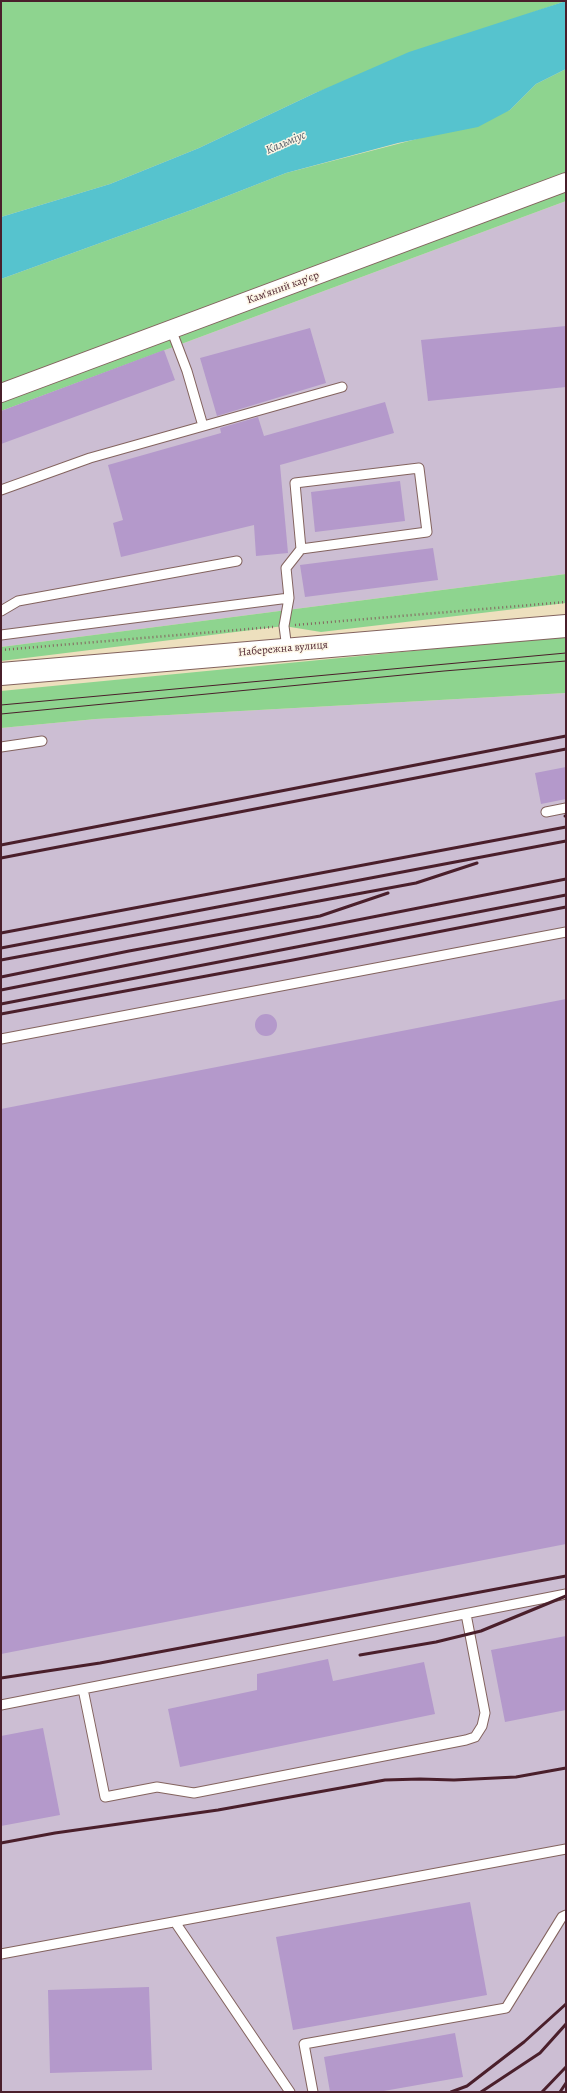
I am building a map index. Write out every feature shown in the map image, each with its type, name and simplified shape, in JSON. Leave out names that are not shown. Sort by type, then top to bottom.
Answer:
[{"type":"highway","name":"Набережна вулиця","points":[[1,674],[566,626]]},
{"type":"street","name":"Кам'яний кар'єр","points":[[1,393],[566,182]]},
{"type":"lane","points":[[171,329],[187,371],[202,426]]},
{"type":"lane","points":[[1,490],[90,458],[342,387]]},
{"type":"lane","points":[[288,649],[284,626],[289,598],[286,568],[301,549],[295,483],[419,468],[427,532],[301,549]]},
{"type":"lane","points":[[1,611],[18,601],[238,561]]},
{"type":"lane","points":[[1,635],[289,598]]},
{"type":"lane","points":[[1,747],[42,741]]},
{"type":"lane","points":[[546,812],[566,808]]},
{"type":"lane","points":[[1,1039],[566,932]]},
{"type":"lane","points":[[1,1705],[566,1594]]},
{"type":"lane","points":[[83,1689],[105,1797],[157,1787],[194,1793],[466,1740],[475,1737],[482,1726],[485,1713],[466,1614]]},
{"type":"lane","points":[[1,1954],[566,1850]]},
{"type":"lane","points":[[313,2092],[304,2044],[506,2008],[562,1917],[566,1915]]},
{"type":"lane","points":[[175,1922],[290,2092]]},
{"type":"shaded area","points":[[566,201],[566,574],[1,647],[1,411]]},
{"type":"shaded area","points":[[566,693],[566,2092],[1,2092],[1,728],[96,719]]},
{"type":"green space","points":[[1,1],[566,1],[493,26],[315,93],[199,148],[110,184],[1,217]]},
{"type":"green space","points":[[566,69],[566,201],[1,411],[1,279],[194,209],[286,173],[432,135],[510,110],[536,84]]},
{"type":"green space","points":[[566,574],[566,603],[321,632],[284,626],[1,661],[1,647]]},
{"type":"green space","points":[[566,636],[566,693],[96,719],[1,728],[1,691]]},
{"type":"water","name":"Кальміус","points":[[566,1],[566,69],[536,84],[510,110],[478,127],[398,143],[286,173],[194,209],[1,279],[1,217],[110,184],[199,148],[315,93],[409,52]]},
{"type":"building","points":[[566,326],[566,387],[428,401],[421,340]]},
{"type":"building","points":[[310,328],[326,383],[217,416],[200,358]]},
{"type":"building","points":[[164,350],[175,380],[1,444],[1,411]]},
{"type":"building","points":[[385,402],[394,433],[280,465],[288,553],[256,556],[254,525],[121,557],[113,523],[123,520],[108,465],[221,433],[220,428],[258,417],[264,436]]},
{"type":"building","points":[[400,481],[405,521],[315,532],[311,492]]},
{"type":"building","points":[[433,548],[438,580],[305,597],[300,565]]},
{"type":"building","points":[[566,767],[566,799],[541,804],[535,773]]},
{"type":"building","points":[[566,999],[566,1544],[1,1654],[1,1109]]},
{"type":"building","points":[[266,1014],[274,1017],[277,1025],[274,1033],[266,1036],[258,1033],[255,1025],[258,1017]]},
{"type":"building","points":[[566,1636],[566,1710],[505,1722],[491,1650]]},
{"type":"building","points":[[328,1659],[333,1681],[424,1662],[435,1714],[180,1767],[168,1709],[257,1690],[257,1674]]},
{"type":"building","points":[[43,1728],[60,1815],[1,1826],[1,1736]]},
{"type":"building","points":[[470,1902],[487,1995],[293,2030],[276,1937]]},
{"type":"building","points":[[149,1987],[152,2070],[50,2073],[48,1990]]},
{"type":"building","points":[[455,2033],[463,2077],[378,2092],[330,2092],[324,2057]]},
{"type":"tram line","points":[[1,705],[566,653]]},
{"type":"tram line","points":[[1,714],[444,671],[566,661]]},
{"type":"railway","points":[[1,845],[566,736]]},
{"type":"railway","points":[[1,858],[566,749]]},
{"type":"railway","points":[[1,933],[566,827]]},
{"type":"railway","points":[[1,948],[566,841]]},
{"type":"railway","points":[[1,960],[416,883],[477,863]]},
{"type":"railway","points":[[1,990],[566,879]]},
{"type":"railway","points":[[1,977],[129,951],[320,916],[388,893]]},
{"type":"railway","points":[[1,1004],[566,895]]},
{"type":"railway","points":[[1,1014],[293,960],[566,907]]},
{"type":"railway","points":[[1,1678],[100,1663],[566,1576]]},
{"type":"railway","points":[[360,1655],[436,1642],[481,1631],[566,1596]]},
{"type":"railway","points":[[1,1843],[55,1833],[218,1810],[385,1780],[454,1780],[516,1777],[566,1768]]},
{"type":"railway","points":[[451,2092],[467,2086],[524,2042],[566,2004]]},
{"type":"railway","points":[[481,2092],[540,2053],[566,2024]]},
{"type":"railway","points":[[542,2092],[566,2067]]},
{"type":"railway","points":[[560,2092],[566,2083]]}]
